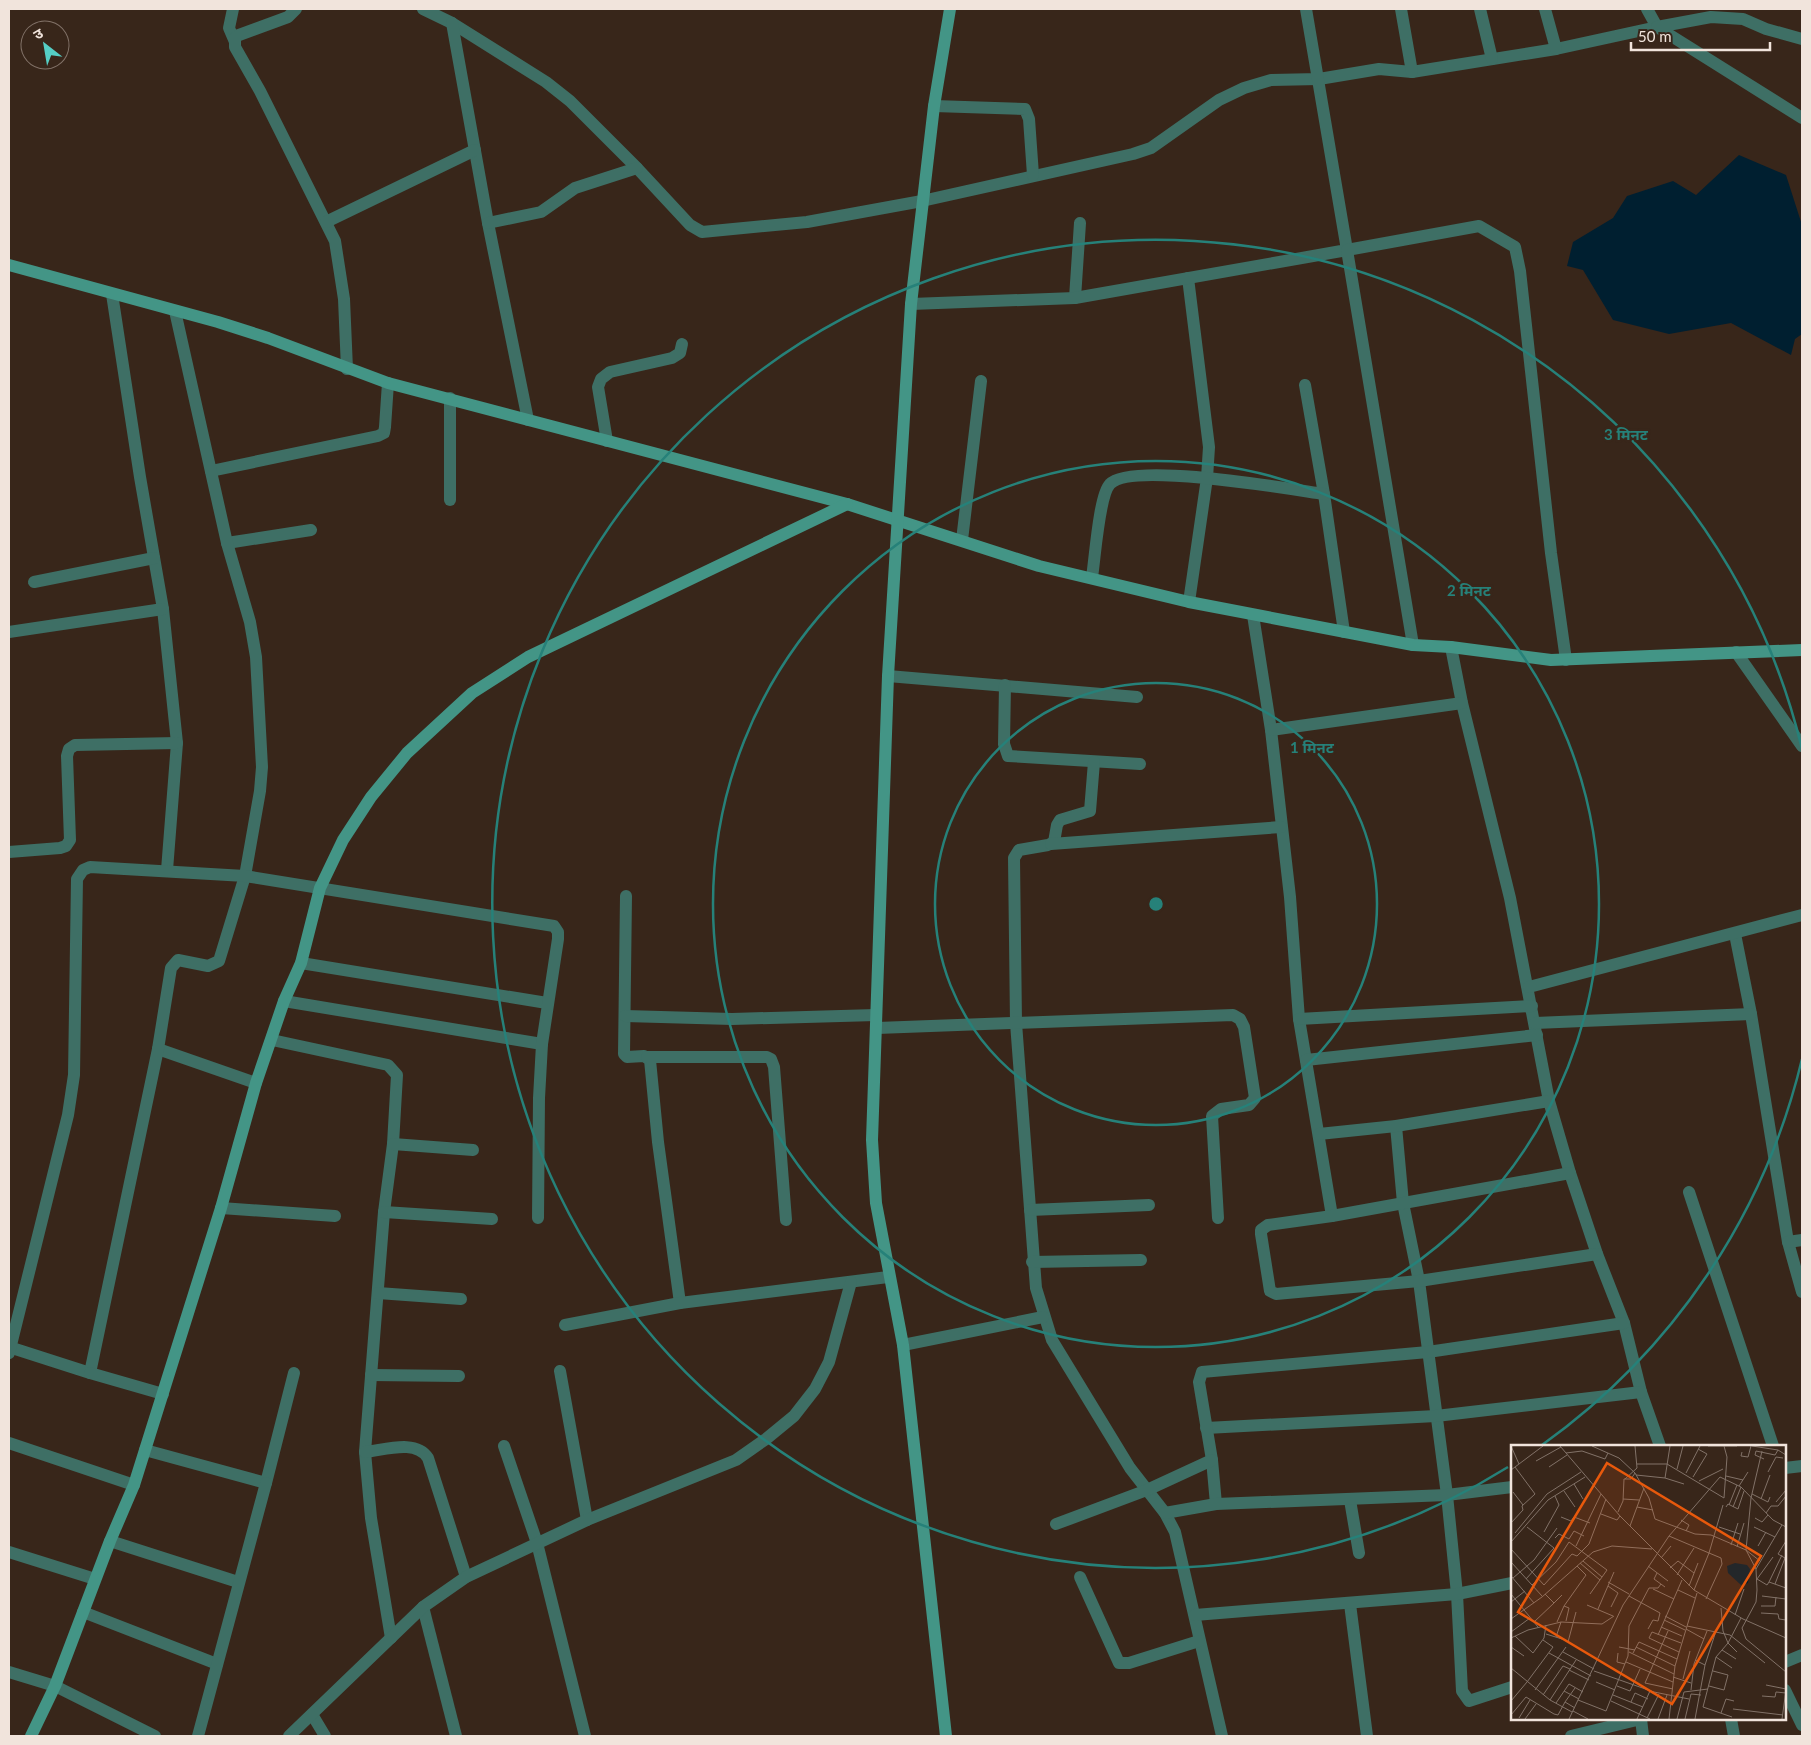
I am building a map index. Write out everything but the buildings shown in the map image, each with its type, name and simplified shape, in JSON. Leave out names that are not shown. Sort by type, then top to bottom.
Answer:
[{"type":"street","points":[[233,9],[229,28],[235,42],[335,241],[344,299],[347,369]]},
{"type":"street","points":[[235,42],[239,36],[288,17],[296,9]]},
{"type":"street","points":[[422,9],[452,23],[546,82],[570,101],[637,168],[690,225],[702,232],[807,222],[922,201],[1115,158],[1151,148],[1220,100],[1244,88],[1271,80],[1319,79],[1379,69],[1412,72],[1556,49],[1711,17],[1743,19],[1766,29],[1802,39]]},
{"type":"street","points":[[946,1736],[903,1346],[888,1277],[876,1203],[872,1140],[888,676],[893,618],[910,304],[934,106],[950,9]]},
{"type":"street","points":[[1306,9],[1413,645]]},
{"type":"street","points":[[1401,9],[1412,72]]},
{"type":"street","points":[[1480,9],[1492,59]]},
{"type":"street","points":[[1545,9],[1556,49]]},
{"type":"street","points":[[1647,9],[1657,28],[1802,118]]},
{"type":"street","points":[[452,23],[474,150],[528,420]]},
{"type":"street","points":[[934,106],[1025,109],[1028,118],[1033,175]]},
{"type":"street","points":[[326,222],[474,150]]},
{"type":"street","points":[[488,223],[540,212],[575,188],[637,168]]},
{"type":"street","points":[[1075,298],[1080,223]]},
{"type":"street","points":[[910,304],[1075,298],[1479,226],[1515,247],[1520,271],[1551,553],[1566,660]]},
{"type":"street","points":[[9,265],[268,338],[388,383],[847,504],[897,522],[962,540],[1038,566],[1092,577],[1189,602],[1413,645],[1451,647],[1551,660],[1802,650]]},
{"type":"street","points":[[1188,278],[1205,400],[1209,447],[1207,478],[1189,602]]},
{"type":"street","points":[[112,294],[163,609],[177,744],[167,870]]},
{"type":"street","points":[[90,1374],[158,1049],[171,968],[178,960],[208,966],[219,962],[245,876],[257,819],[262,767],[254,648],[250,622],[227,543],[175,311]]},
{"type":"street","points":[[607,441],[598,387],[601,379],[610,372],[672,358],[680,352],[682,344]]},
{"type":"street","points":[[962,540],[981,381]]},
{"type":"street","points":[[211,471],[378,436],[384,433],[388,383]]},
{"type":"street","points":[[1305,385],[1324,494],[1344,632]]},
{"type":"street","points":[[450,398],[450,500]]},
{"type":"street","points":[[1092,577],[1103,497],[1110,484],[1123,477],[1141,474],[1207,478],[1324,494]]},
{"type":"street","points":[[31,1736],[55,1686],[95,1579],[134,1485],[221,1208],[256,1083],[284,1001],[301,963],[320,888],[343,840],[371,796],[407,753],[472,693],[528,657],[847,504]]},
{"type":"street","points":[[227,543],[311,530]]},
{"type":"street","points":[[34,582],[154,558]]},
{"type":"street","points":[[9,632],[163,609]]},
{"type":"street","points":[[1253,615],[1271,730],[1290,896],[1299,1019],[1332,1216]]},
{"type":"street","points":[[1451,647],[1462,704],[1510,898],[1529,987],[1550,1102],[1570,1173],[1624,1323],[1641,1392],[1660,1445]]},
{"type":"street","points":[[1736,652],[1802,746]]},
{"type":"street","points":[[888,676],[1137,698]]},
{"type":"street","points":[[1005,685],[1004,744],[1008,756],[1140,764]]},
{"type":"street","points":[[1271,730],[1462,704]]},
{"type":"street","points":[[9,852],[60,848],[66,846],[70,840],[67,756],[69,749],[75,745],[177,744]]},
{"type":"street","points":[[1051,844],[1054,842],[1057,825],[1060,820],[1090,811],[1094,762]]},
{"type":"street","points":[[1222,1736],[1175,1532],[1165,1513],[1130,1468],[1071,1373],[1052,1340],[1043,1317],[1032,1262],[1016,1023],[1014,858],[1015,854],[1022,848],[1051,844],[1281,827]]},
{"type":"street","points":[[163,1394],[9,1349],[59,1154],[74,1075],[78,874],[90,867],[245,876],[554,926],[558,932],[558,939],[542,1044],[539,1098],[538,1218]]},
{"type":"street","points":[[626,896],[625,1056],[767,1057],[771,1059],[774,1067],[786,1220]]},
{"type":"street","points":[[1529,987],[1802,915]]},
{"type":"street","points":[[1735,934],[1751,1014],[1788,1242],[1802,1292]]},
{"type":"street","points":[[301,963],[547,1003]]},
{"type":"street","points":[[284,1001],[542,1044]]},
{"type":"street","points":[[1299,1019],[1532,1006]]},
{"type":"street","points":[[876,1028],[1227,1014],[1240,1019],[1244,1027],[1254,1098],[1249,1105],[1221,1109],[1212,1116],[1218,1218]]},
{"type":"street","points":[[1306,1060],[1536,1029],[1751,1014]]},
{"type":"street","points":[[625,1016],[732,1019],[876,1015]]},
{"type":"street","points":[[272,1040],[392,1067],[397,1075],[393,1144],[384,1212],[365,1452],[371,1518],[391,1638]]},
{"type":"street","points":[[158,1049],[256,1083]]},
{"type":"street","points":[[647,1057],[650,1060],[658,1142],[680,1303]]},
{"type":"street","points":[[1319,1134],[1396,1126],[1550,1102]]},
{"type":"street","points":[[1396,1126],[1404,1203],[1418,1281],[1447,1495],[1457,1594],[1462,1691],[1464,1697],[1469,1701],[1511,1687]]},
{"type":"street","points":[[393,1144],[473,1150]]},
{"type":"street","points":[[1570,1173],[1332,1216],[1268,1225],[1262,1230],[1269,1288],[1272,1294],[1418,1281],[1598,1254]]},
{"type":"street","points":[[1689,1192],[1773,1445]]},
{"type":"street","points":[[1030,1210],[1149,1204]]},
{"type":"street","points":[[221,1208],[335,1216]]},
{"type":"street","points":[[384,1212],[492,1219]]},
{"type":"street","points":[[1788,1242],[1802,1240]]},
{"type":"street","points":[[1032,1262],[1141,1260]]},
{"type":"street","points":[[565,1325],[680,1303],[888,1277]]},
{"type":"street","points":[[289,1736],[313,1716],[424,1607],[466,1577],[587,1520],[736,1460],[794,1416],[815,1389],[829,1362],[852,1282]]},
{"type":"street","points":[[378,1293],[461,1299]]},
{"type":"street","points":[[903,1346],[1043,1317]]},
{"type":"street","points":[[1216,1504],[1212,1460],[1198,1382],[1202,1372],[1428,1352],[1624,1323]]},
{"type":"street","points":[[560,1371],[587,1520]]},
{"type":"street","points":[[198,1736],[294,1373]]},
{"type":"street","points":[[371,1375],[459,1376]]},
{"type":"street","points":[[1206,1428],[1436,1416],[1641,1392]]},
{"type":"street","points":[[9,1443],[134,1485]]},
{"type":"street","points":[[504,1446],[537,1543],[585,1736]]},
{"type":"street","points":[[365,1452],[412,1447],[424,1451],[428,1458],[466,1577]]},
{"type":"street","points":[[145,1450],[266,1483]]},
{"type":"street","points":[[1056,1524],[1147,1490],[1212,1460]]},
{"type":"street","points":[[1786,1468],[1802,1466]]},
{"type":"street","points":[[1165,1513],[1216,1504],[1447,1495],[1511,1487]]},
{"type":"street","points":[[1350,1500],[1359,1553]]},
{"type":"street","points":[[110,1541],[238,1582]]},
{"type":"street","points":[[9,1552],[95,1579]]},
{"type":"street","points":[[1080,1577],[1119,1663],[1129,1663],[1199,1641]]},
{"type":"street","points":[[1195,1615],[1457,1594],[1511,1583]]},
{"type":"street","points":[[1350,1604],[1367,1736]]},
{"type":"street","points":[[424,1607],[456,1736]]},
{"type":"street","points":[[83,1612],[217,1664]]},
{"type":"street","points":[[1786,1662],[1802,1655]]},
{"type":"street","points":[[9,1672],[55,1686],[138,1733],[155,1736]]},
{"type":"street","points":[[1786,1692],[1802,1725]]},
{"type":"street","points":[[313,1716],[324,1736]]},
{"type":"street","points":[[1572,1736],[1637,1720]]},
{"type":"street","points":[[1641,1720],[1644,1736]]},
{"type":"street","points":[[1731,1720],[1734,1736]]},
{"type":"water","points":[[1739,155],[1786,175],[1802,225],[1802,334],[1795,339],[1791,355],[1731,323],[1669,334],[1613,320],[1583,270],[1567,266],[1573,242],[1613,218],[1627,196],[1673,181],[1696,195]]}]
